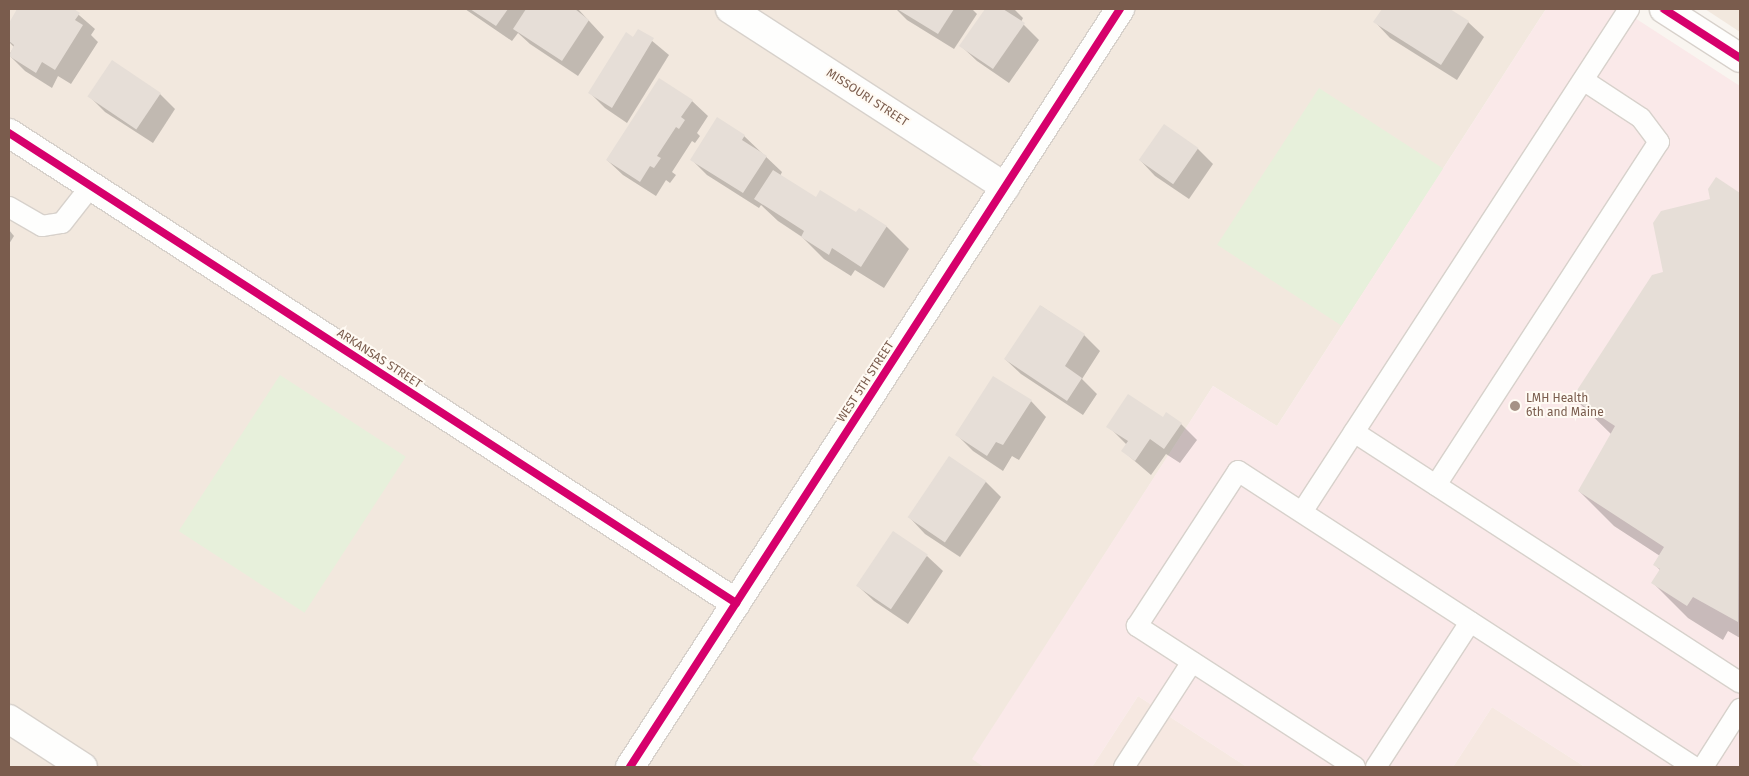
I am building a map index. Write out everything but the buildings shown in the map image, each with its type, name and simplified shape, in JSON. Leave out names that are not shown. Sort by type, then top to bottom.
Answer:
[{"type":"street","name":"MISSOURI STREET","points":[[730,9],[1005,187]]},
{"type":"street","name":"WEST 5TH STREET","points":[[630,767],[1120,9]]},
{"type":"street","points":[[1664,9],[1740,58]]},
{"type":"street","name":"ARKANSAS STREET","points":[[9,133],[736,603]]},
{"type":"street","points":[[9,719],[83,767]]},
{"type":"lane","points":[[1302,512],[1629,9]]},
{"type":"lane","points":[[1436,485],[1659,142],[1641,118],[1583,80]]},
{"type":"lane","points":[[9,207],[42,226],[62,223],[91,186]]},
{"type":"lane","points":[[1354,432],[1740,683]]},
{"type":"lane","points":[[1355,767],[1137,626],[1238,471],[1694,767]]},
{"type":"lane","points":[[1376,767],[1470,622]]},
{"type":"lane","points":[[1124,767],[1192,662]]},
{"type":"lane","points":[[1702,767],[1740,709]]},
{"type":"shaded area","points":[[9,9],[1546,9],[1277,426],[1213,386],[973,759],[984,767],[9,767]]},
{"type":"shaded area","name":"LMH Health 6th and Maine","points":[[1546,9],[1621,9],[1740,86],[1740,767],[1585,767],[1492,707],[1453,767],[1247,767],[1138,696],[1092,767],[984,767],[972,759],[1213,386],[1277,426]]},
{"type":"shaded area","points":[[1705,9],[1740,9],[1740,32]]},
{"type":"shaded area","points":[[1138,696],[1247,767],[1092,767]]},
{"type":"shaded area","points":[[1492,707],[1585,767],[1453,767]]},
{"type":"green space","points":[[1319,88],[1443,169],[1341,325],[1217,245]]},
{"type":"green space","points":[[280,375],[406,457],[304,613],[179,531]]},
{"type":"cycle path","points":[[630,767],[1120,9]]},
{"type":"cycle path","points":[[1664,9],[1740,58]]},
{"type":"cycle path","points":[[9,133],[736,603]]},
{"type":"place","name":"LMH Health 6th and Maine","points":[[1515,406]]}]
